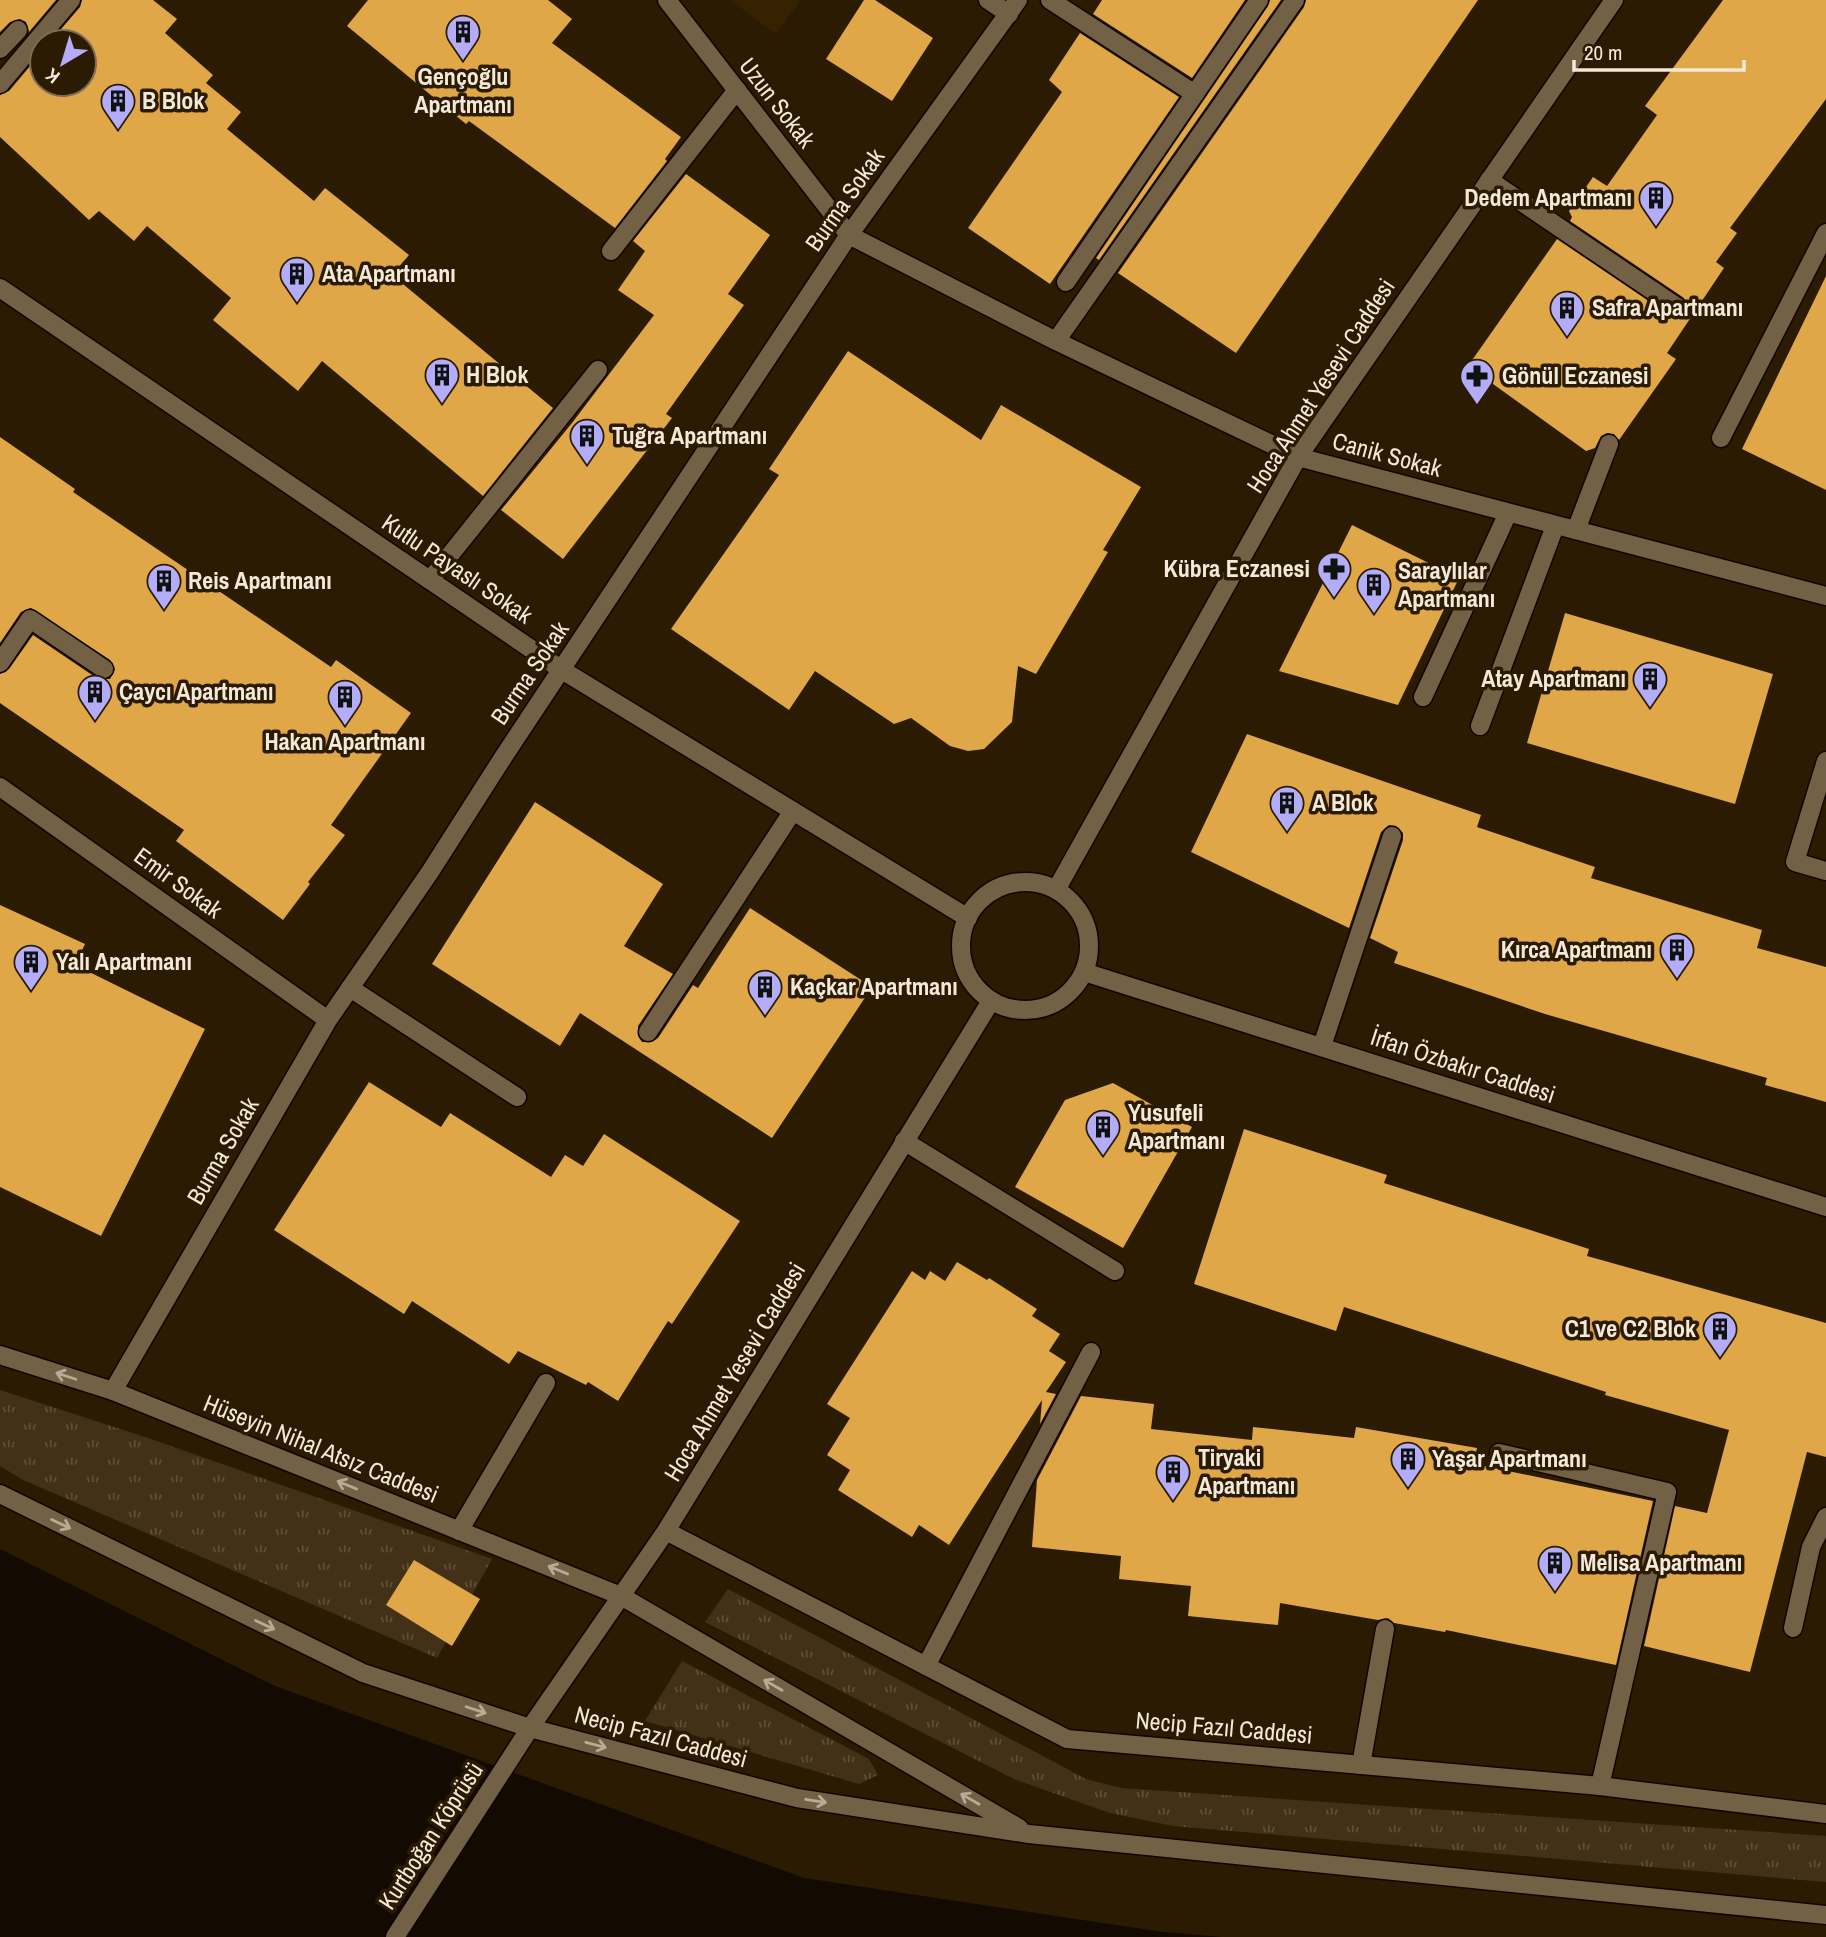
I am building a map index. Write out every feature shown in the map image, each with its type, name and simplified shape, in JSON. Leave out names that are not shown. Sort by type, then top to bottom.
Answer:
[{"type":"street","points":[[0,84],[71,0]]},
{"type":"street","name":"Uzun Sokak","points":[[667,0],[849,235]]},
{"type":"street","points":[[988,0],[1013,7]]},
{"type":"street","points":[[1050,0],[1195,94]]},
{"type":"street","points":[[1066,282],[1259,0]]},
{"type":"street","points":[[1056,341],[1295,0]]},
{"type":"street","name":"Hoca Ahmet Yesevi Caddesi","points":[[1056,890],[1298,457],[1614,0]]},
{"type":"street","name":"Burma Sokak","points":[[113,1391],[328,1020],[430,872],[849,235],[1013,7]]},
{"type":"street","points":[[0,49],[18,30]]},
{"type":"street","points":[[611,251],[737,90]]},
{"type":"street","points":[[1489,180],[1676,307]]},
{"type":"street","name":"Canik Sokak","points":[[849,235],[1056,341],[1298,457],[1826,596]]},
{"type":"street","points":[[1721,438],[1824,243]]},
{"type":"street","name":"Kutlu Payaslı Sokak","points":[[0,288],[562,670],[968,918]]},
{"type":"street","points":[[430,580],[598,370]]},
{"type":"street","points":[[1576,530],[1609,444]]},
{"type":"street","points":[[1423,697],[1508,513]]},
{"type":"street","points":[[1480,726],[1555,526]]},
{"type":"street","points":[[0,663],[30,620],[104,669]]},
{"type":"street","points":[[1826,761],[1795,862],[1826,871]]},
{"type":"street","name":"Emir Sokak","points":[[0,787],[328,1020]]},
{"type":"street","points":[[648,1032],[793,811]]},
{"type":"street","points":[[1322,1046],[1392,836]]},
{"type":"street","points":[[1016,883],[1037,883],[1056,890],[1071,902],[1086,926],[1089,953],[1084,972],[1072,990],[1055,1004],[1034,1010],[1012,1009],[991,1001],[977,988],[967,973],[962,955],[962,936],[968,918],[980,901],[997,889],[1016,883]]},
{"type":"street","name":"İrfan Özbakır Caddesi","points":[[1084,972],[1826,1207]]},
{"type":"street","points":[[349,988],[517,1097]]},
{"type":"street","name":"Hoca Ahmet Yesevi Caddesi","points":[[508,1761],[666,1531],[991,1001]]},
{"type":"street","points":[[904,1142],[1115,1270]]},
{"type":"street","points":[[926,1666],[1091,1352]]},
{"type":"street","name":"Hüseyin Nihal Atsız Caddesi","points":[[0,1355],[113,1391],[621,1596]]},
{"type":"street","points":[[459,1531],[547,1383]]},
{"type":"street","points":[[1499,1453],[1667,1492],[1600,1786]]},
{"type":"street","points":[[0,1494],[363,1673],[530,1728]]},
{"type":"street","points":[[1793,1628],[1811,1546],[1826,1517]]},
{"type":"street","name":"Necip Fazıl Caddesi","points":[[666,1531],[1067,1739],[1600,1786],[1826,1814]]},
{"type":"street","name":"Necip Fazıl Caddesi","points":[[621,1596],[1029,1834]]},
{"type":"street","points":[[1361,1765],[1385,1629]]},
{"type":"street","name":"Necip Fazıl Caddesi","points":[[530,1728],[797,1798],[1029,1834],[1826,1915]]},
{"type":"street","name":"Kurtboğan Köprüsü","points":[[395,1937],[508,1761]]},
{"type":"shaded area","points":[[730,0],[801,0],[776,34]]},
{"type":"shaded area","points":[[0,1549],[275,1686],[804,1878],[1163,1932],[1222,1937],[0,1937]]},
{"type":"green space","points":[[0,1390],[151,1439],[492,1559],[437,1658],[23,1480],[0,1466]]},
{"type":"green space","points":[[728,1589],[1086,1779],[1121,1788],[1826,1836],[1826,1882],[1173,1826],[1110,1813],[1014,1779],[705,1622]]},
{"type":"green space","points":[[682,1661],[869,1759],[878,1775],[859,1784],[645,1721]]},
{"type":"building","points":[[0,0],[56,0],[32,28],[28,29],[26,22],[20,19],[10,22],[0,32]]},
{"type":"building","points":[[82,0],[153,0],[177,19],[165,33],[213,75],[206,83],[241,112],[227,129],[314,201],[325,188],[409,255],[392,275],[553,408],[483,496],[322,361],[298,391],[213,320],[231,298],[147,226],[134,241],[99,211],[89,220],[0,137],[0,95],[9,91],[28,69],[28,98],[98,98],[98,28],[62,28],[80,7]]},
{"type":"building","points":[[368,0],[548,0],[572,19],[552,43],[681,137],[665,159],[667,161],[615,228],[469,121],[466,124],[347,26]]},
{"type":"building","points":[[864,0],[875,0],[933,38],[892,101],[826,59]]},
{"type":"building","points":[[1102,0],[1245,0],[1192,78],[1093,14]]},
{"type":"building","points":[[1270,0],[1281,0],[1099,260],[1096,258]]},
{"type":"building","points":[[1306,0],[1478,0],[1236,353],[1118,273],[1304,7]]},
{"type":"building","points":[[1723,0],[1826,0],[1826,99],[1730,228],[1737,233],[1716,262],[1724,268],[1667,353],[1676,359],[1619,440],[1614,434],[1607,433],[1601,436],[1595,448],[1586,451],[1468,366],[1557,239],[1671,316],[1677,318],[1686,314],[1688,307],[1684,298],[1570,221],[1572,217],[1569,211],[1593,177],[1607,186],[1657,115],[1645,106]]},
{"type":"building","points":[[1080,33],[1179,97],[1050,284],[968,228],[1062,92],[1049,80]]},
{"type":"building","points":[[686,174],[770,235],[728,294],[744,305],[666,414],[672,418],[563,559],[501,510],[572,423],[654,315],[618,290],[645,251],[633,241]]},
{"type":"building","points":[[1826,276],[1826,490],[1742,449]]},
{"type":"building","points":[[848,351],[981,440],[1001,405],[1141,487],[1103,550],[1108,552],[1036,674],[1018,666],[1012,722],[984,749],[968,751],[950,746],[911,718],[894,724],[815,671],[789,710],[671,629],[779,475],[769,469]]},
{"type":"building","points":[[0,437],[75,489],[73,492],[331,667],[336,660],[411,713],[331,825],[345,835],[308,882],[310,884],[283,920],[176,841],[184,830],[0,703],[0,674],[9,669],[33,635],[98,679],[110,679],[115,669],[110,660],[31,608],[21,612],[0,643]]},
{"type":"building","name":"Saraylılar Apartmanı","points":[[1352,525],[1459,578],[1398,705],[1279,671]]},
{"type":"building","name":"Atay Apartmanı","points":[[1565,613],[1773,674],[1735,804],[1527,743]]},
{"type":"building","points":[[1247,734],[1481,815],[1477,827],[1595,867],[1591,878],[1762,930],[1757,948],[1826,967],[1826,1102],[1765,1085],[1767,1078],[1545,1014],[1394,963],[1398,952],[1370,938],[1403,840],[1403,833],[1396,826],[1389,825],[1381,832],[1349,928],[1191,852]]},
{"type":"building","points":[[535,802],[663,884],[624,946],[673,974],[638,1026],[638,1036],[642,1042],[652,1042],[658,1038],[693,985],[698,988],[750,908],[872,987],[772,1138],[580,1013],[560,1046],[432,964]]},
{"type":"building","points":[[0,905],[85,944],[75,965],[205,1029],[101,1236],[0,1187]]},
{"type":"building","points":[[369,1082],[441,1127],[450,1113],[551,1177],[565,1155],[583,1166],[604,1134],[740,1221],[672,1324],[668,1321],[618,1401],[588,1382],[586,1385],[518,1351],[509,1364],[412,1301],[404,1314],[274,1230]]},
{"type":"building","name":"Yusufeli Apartmanı","points":[[1113,1083],[1192,1127],[1123,1248],[1015,1187],[1065,1100]]},
{"type":"building","points":[[1244,1129],[1387,1175],[1384,1183],[1589,1249],[1587,1256],[1826,1323],[1826,1457],[1807,1452],[1750,1672],[1644,1646],[1675,1506],[1707,1513],[1729,1430],[1605,1395],[1606,1392],[1344,1307],[1336,1331],[1194,1284]]},
{"type":"building","points":[[957,1262],[987,1280],[989,1278],[1037,1309],[1032,1316],[1060,1334],[1049,1351],[1066,1362],[1046,1392],[1056,1394],[1040,1424],[1042,1400],[949,1545],[919,1525],[912,1537],[838,1490],[850,1470],[827,1455],[850,1418],[827,1404],[912,1271],[925,1280],[930,1271],[945,1281]]},
{"type":"building","points":[[1081,1396],[1154,1404],[1151,1429],[1252,1440],[1253,1427],[1354,1438],[1356,1427],[1477,1448],[1474,1464],[1653,1501],[1616,1665],[1446,1630],[1445,1632],[1394,1623],[1388,1618],[1378,1620],[1280,1603],[1278,1625],[1188,1616],[1191,1586],[1119,1579],[1121,1556],[1032,1547],[1037,1480]]},
{"type":"building","points":[[414,1560],[480,1599],[452,1646],[386,1605]]},
{"type":"place","name":"Gençoğlu Apartmanı","points":[[463,62]]},
{"type":"place","name":"B Blok","points":[[118,131]]},
{"type":"place","name":"Dedem Apartmanı","points":[[1656,228]]},
{"type":"place","name":"Ata Apartmanı","points":[[297,304]]},
{"type":"place","name":"Safra Apartmanı","points":[[1567,338]]},
{"type":"place","name":"H Blok","points":[[442,405]]},
{"type":"place","name":"Gönül Eczanesi","points":[[1477,406]]},
{"type":"place","name":"Tuğra Apartmanı","points":[[587,466]]},
{"type":"place","name":"Kübra Eczanesi","points":[[1334,599]]},
{"type":"place","name":"Reis Apartmanı","points":[[164,611]]},
{"type":"place","name":"Saraylılar Apartmanı","points":[[1374,615]]},
{"type":"place","name":"Atay Apartmanı","points":[[1650,709]]},
{"type":"place","name":"Çaycı Apartmanı","points":[[95,722]]},
{"type":"place","name":"Hakan Apartmanı","points":[[345,727]]},
{"type":"place","name":"A Blok","points":[[1287,833]]},
{"type":"place","name":"Kırca Apartmanı","points":[[1677,980]]},
{"type":"place","name":"Yalı Apartmanı","points":[[31,992]]},
{"type":"place","name":"Kaçkar Apartmanı","points":[[765,1017]]},
{"type":"place","name":"Yusufeli Apartmanı","points":[[1103,1157]]},
{"type":"place","name":"C1 ve C2 Blok","points":[[1720,1359]]},
{"type":"place","name":"Yaşar Apartmanı","points":[[1408,1489]]},
{"type":"place","name":"Tiryaki Apartmanı","points":[[1173,1502]]},
{"type":"place","name":"Melisa Apartmanı","points":[[1555,1593]]}]
